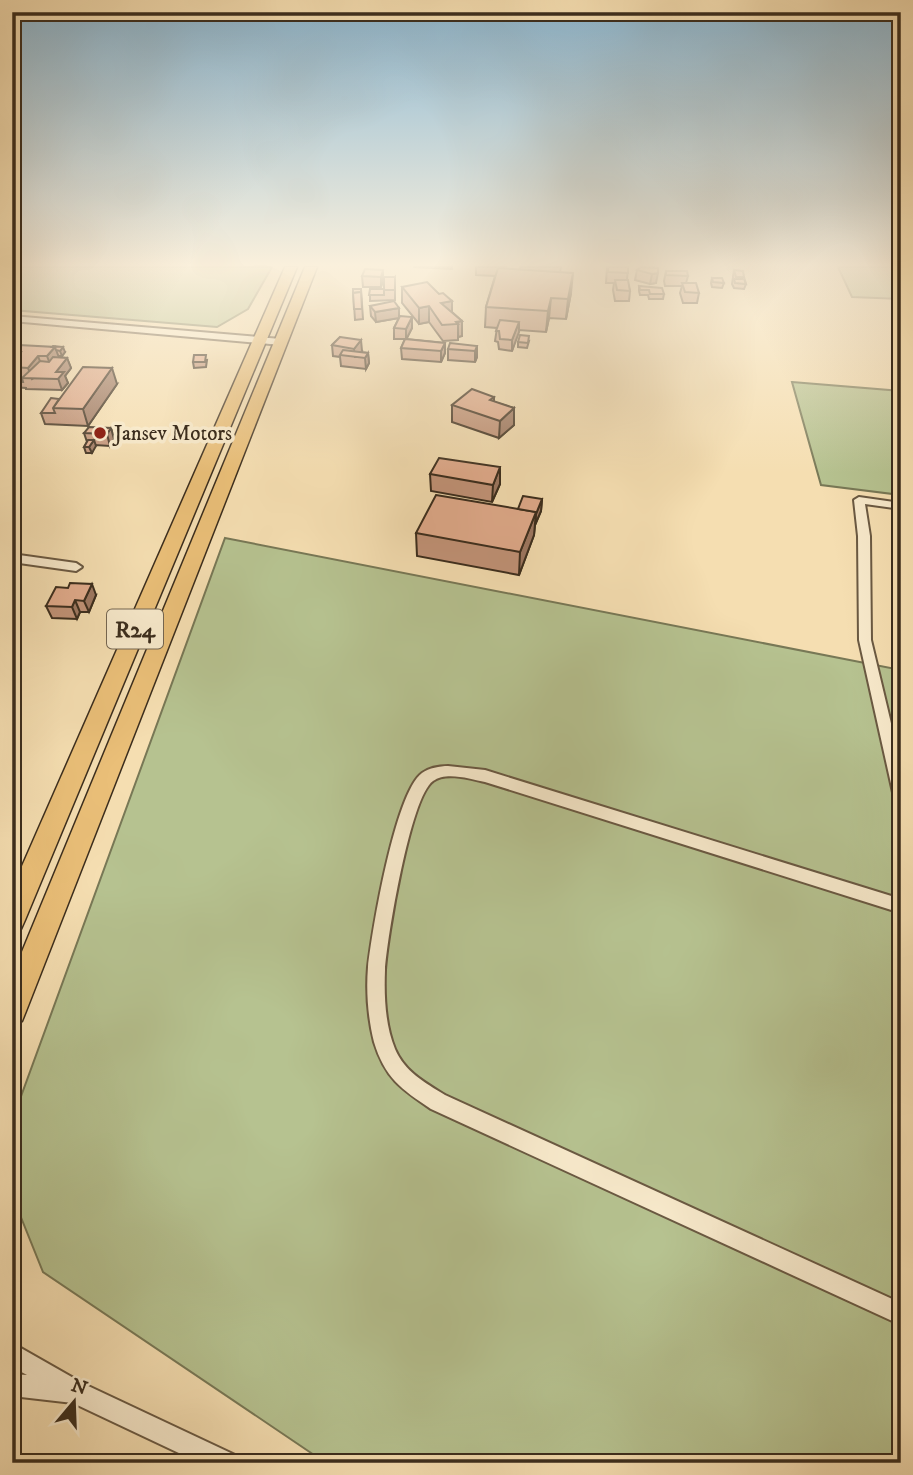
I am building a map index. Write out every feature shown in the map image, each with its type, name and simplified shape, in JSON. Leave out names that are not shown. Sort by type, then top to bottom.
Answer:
[{"type":"main road","name":"R24","points":[[12,1011],[272,336]]},
{"type":"main road","name":"R24","points":[[12,920],[274,336]]},
{"type":"street","points":[[213,336],[271,341]]},
{"type":"street","points":[[901,506],[859,500],[864,537],[864,640],[901,797]]},
{"type":"street","points":[[12,558],[76,567]]},
{"type":"street","points":[[901,906],[485,776],[452,771],[438,773],[420,782],[409,809],[380,954],[376,990],[379,1023],[395,1067],[406,1081],[439,1102],[901,1314]]},
{"type":"street","points":[[12,1354],[76,1392],[227,1463]]},
{"type":"street","points":[[12,1385],[76,1392]]},
{"type":"green space","points":[[792,382],[901,391],[901,495],[821,485]]},
{"type":"green space","points":[[225,538],[901,670],[901,1463],[326,1463],[43,1272],[12,1195],[12,1121]]},
{"type":"building","points":[[500,336],[514,336],[512,340],[500,339]]},
{"type":"building","points":[[520,336],[529,336],[528,343],[518,342]]},
{"type":"building","points":[[340,337],[361,340],[354,349],[332,345]]},
{"type":"building","points":[[405,339],[445,343],[441,351],[401,348]]},
{"type":"building","points":[[450,343],[477,346],[475,351],[448,349]]},
{"type":"building","points":[[19,345],[55,347],[47,356],[38,356],[28,368],[12,367],[12,362],[21,352],[14,351]]},
{"type":"building","points":[[343,350],[368,353],[365,358],[340,355]]},
{"type":"building","points":[[194,355],[206,355],[205,362],[193,362]]},
{"type":"building","points":[[53,357],[67,358],[56,372],[64,372],[58,379],[22,378],[40,361],[49,362]]},
{"type":"building","points":[[83,367],[112,368],[83,409],[53,408]]},
{"type":"building","points":[[15,378],[22,378],[23,382],[12,382]]},
{"type":"building","points":[[472,389],[494,397],[490,400],[514,408],[500,421],[452,405]]},
{"type":"building","points":[[51,398],[59,399],[53,408],[55,413],[41,413]]},
{"type":"building","points":[[89,427],[111,428],[107,434],[84,433]]},
{"type":"building","points":[[88,440],[94,440],[89,447],[84,447]]},
{"type":"building","points":[[439,458],[500,467],[493,485],[430,474]]},
{"type":"building","points":[[436,495],[536,512],[520,552],[416,533]]},
{"type":"building","points":[[523,496],[542,499],[536,514],[518,509]]},
{"type":"building","points":[[70,583],[92,584],[84,601],[75,600],[72,607],[46,606],[56,587],[68,588]]},
{"type":"place","name":"Jansev Motors","points":[[100,433]]}]
